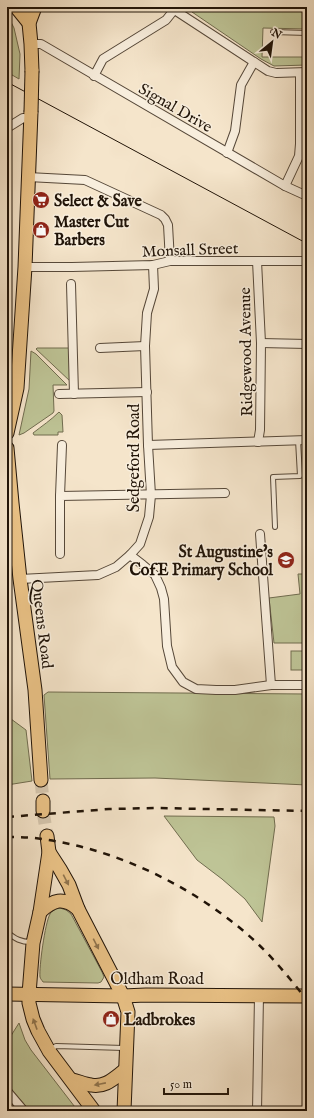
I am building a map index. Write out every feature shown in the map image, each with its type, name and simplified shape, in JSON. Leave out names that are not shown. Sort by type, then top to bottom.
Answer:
[{"type":"highway","points":[[16,7],[29,23]]},
{"type":"highway","points":[[7,433],[17,388],[25,267],[32,71],[29,23],[35,7]]},
{"type":"highway","name":"Queens Road","points":[[7,448],[20,579],[34,690],[41,780]]},
{"type":"highway","points":[[47,836],[49,852],[40,912],[33,942],[29,994],[30,1008],[42,1040],[94,1111]]},
{"type":"highway","points":[[49,852],[69,885],[78,909],[123,996],[128,1012],[124,1111]]},
{"type":"highway","points":[[40,912],[49,904],[59,901],[67,902],[78,909]]},
{"type":"highway","name":"Oldham Road","points":[[7,994],[123,996],[307,996]]},
{"type":"highway","points":[[72,1080],[92,1086],[99,1086],[108,1082],[125,1070]]},
{"type":"street","points":[[94,76],[103,59],[166,20],[172,8],[268,70],[276,73],[303,72],[299,156],[285,186]]},
{"type":"street","name":"Signal Drive","points":[[31,44],[41,44],[227,153],[285,186],[307,196]]},
{"type":"street","points":[[227,153],[235,131],[241,85],[254,62]]},
{"type":"street","points":[[7,128],[31,115]]},
{"type":"street","points":[[28,177],[85,180],[161,215],[168,225],[170,261]]},
{"type":"street","name":"Monsall Street","points":[[25,267],[153,265],[170,261],[307,261]]},
{"type":"street","name":"Ridgewood Avenue","points":[[257,261],[261,343],[260,430],[258,442]]},
{"type":"street","name":"Sedgeford Road","points":[[20,579],[98,575],[116,567],[140,544],[149,517],[151,494],[145,346],[147,313],[154,289],[153,265]]},
{"type":"street","points":[[71,284],[74,394]]},
{"type":"street","points":[[261,343],[307,344]]},
{"type":"street","points":[[100,348],[145,346]]},
{"type":"street","points":[[59,394],[147,392]]},
{"type":"street","points":[[148,445],[307,440]]},
{"type":"street","points":[[60,554],[62,445]]},
{"type":"street","points":[[60,496],[225,493]]},
{"type":"street","points":[[260,534],[272,685]]},
{"type":"street","points":[[130,555],[155,575],[161,588],[164,599],[167,646],[172,667],[183,682],[196,689],[216,690],[235,690],[272,685],[307,685]]},
{"type":"street","points":[[257,1111],[259,996]]},
{"type":"street","points":[[7,1091],[24,1111]]},
{"type":"lane","points":[[273,32],[307,33]]},
{"type":"lane","points":[[275,527],[273,477],[300,476],[298,440]]},
{"type":"lane","points":[[7,932],[13,938],[18,940],[33,942]]},
{"type":"lane","points":[[49,1051],[56,1046],[126,1048]]},
{"type":"green space","points":[[201,7],[307,7],[307,29],[263,28],[262,57],[307,57],[307,65],[274,66],[261,59],[192,12]]},
{"type":"green space","points":[[7,14],[14,28],[20,54],[19,79],[7,72]]},
{"type":"green space","points":[[69,348],[71,382],[36,349]]},
{"type":"green space","points":[[31,351],[36,354],[67,385],[53,385],[53,413],[19,435],[29,389]]},
{"type":"green space","points":[[59,412],[62,415],[63,432],[58,432],[58,435],[34,435],[33,433]]},
{"type":"green space","points":[[298,574],[307,574],[307,643],[274,643],[269,598],[300,594]]},
{"type":"green space","points":[[291,651],[307,651],[307,670],[291,670]]},
{"type":"green space","points":[[48,692],[307,694],[307,785],[155,778],[50,779],[44,695]]},
{"type":"green space","points":[[7,716],[26,730],[32,781],[7,785]]},
{"type":"green space","points":[[164,816],[274,817],[275,826],[262,922],[245,899],[197,860]]},
{"type":"green space","points":[[60,908],[71,914],[102,972],[104,977],[101,982],[43,982],[41,979],[41,955],[48,919],[52,912]]},
{"type":"green space","points":[[19,1023],[25,1040],[31,1050],[78,1111],[30,1111],[7,1084],[7,1042]]},
{"type":"tunnel","points":[[41,780],[43,801]]},
{"type":"tunnel","points":[[43,811],[47,836]]},
{"type":"tram line","points":[[7,82],[306,243]]},
{"type":"railway","points":[[7,817],[109,809],[157,808],[307,811]]},
{"type":"railway","points":[[7,837],[34,838],[95,850],[154,873],[182,888],[234,923],[257,943],[277,963],[307,1000]]},
{"type":"place","name":"Select & Save","points":[[41,200]]},
{"type":"place","name":"Master Cut Barbers","points":[[41,230]]},
{"type":"place","name":"St Augustine's CofE Primary School","points":[[286,560]]},
{"type":"place","name":"Ladbrokes","points":[[111,1019]]}]
